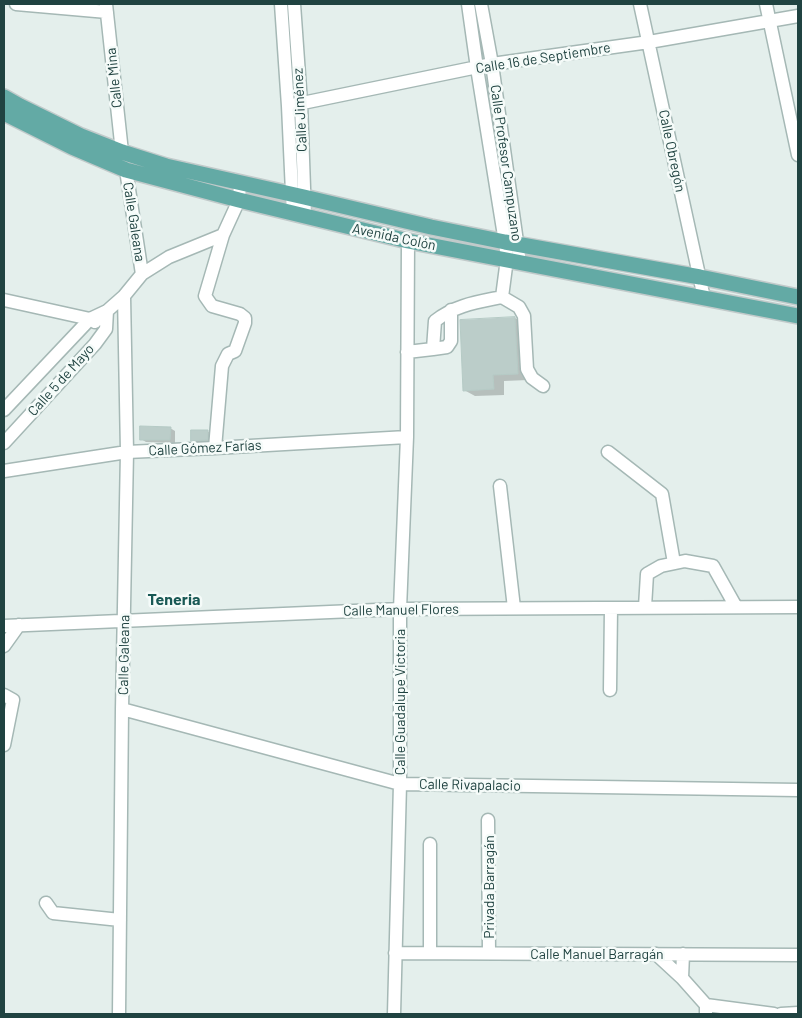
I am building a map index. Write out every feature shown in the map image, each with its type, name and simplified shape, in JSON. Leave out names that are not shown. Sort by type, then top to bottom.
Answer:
[{"type":"main road","name":"Avenida Colón","points":[[4,97],[81,136],[166,166],[430,227],[798,297]]},
{"type":"main road","name":"Avenida Colón","points":[[4,113],[72,147],[126,170],[239,200],[408,241],[798,316]]},
{"type":"street","points":[[16,4],[107,8]]},
{"type":"street","name":"Calle Jiménez","points":[[281,4],[291,50]]},
{"type":"street","name":"Calle Jiménez","points":[[294,4],[291,50],[299,215]]},
{"type":"street","name":"Calle Profesor Campuzano","points":[[468,4],[477,68],[512,243]]},
{"type":"street","name":"Calle Profesor Campuzano","points":[[481,4],[492,64],[512,243],[513,261],[502,297]]},
{"type":"street","name":"Calle Obregón","points":[[640,4],[704,298]]},
{"type":"street","points":[[766,4],[798,155]]},
{"type":"street","name":"Calle Mina","points":[[107,8],[122,152]]},
{"type":"street","name":"Calle 16 de Septiembre","points":[[295,105],[492,64],[648,42],[798,16]]},
{"type":"street","name":"Calle Galeana","points":[[126,170],[142,274]]},
{"type":"street","points":[[215,448],[222,366],[228,354],[235,351],[245,318],[240,314],[212,306],[205,296],[223,235],[239,200],[240,183]]},
{"type":"street","name":"Calle 5 de Mayo","points":[[4,410],[90,319],[107,311],[124,296],[142,274],[169,257],[223,235]]},
{"type":"street","name":"Calle Guadalupe Victoria","points":[[394,1014],[400,784],[400,609],[406,437],[408,241]]},
{"type":"street","name":"Calle Galeana","points":[[119,1014],[127,452],[124,296]]},
{"type":"street","points":[[407,352],[447,348],[451,342],[451,310],[502,297],[519,307],[524,316],[527,369],[532,378],[543,386]]},
{"type":"street","points":[[4,300],[90,319],[106,329],[107,311]]},
{"type":"street","name":"Calle 5 de Mayo","points":[[4,443],[95,344],[106,329]]},
{"type":"street","name":"Calle Gómez Farías","points":[[4,471],[127,452],[406,437]]},
{"type":"street","points":[[608,452],[662,494],[674,563]]},
{"type":"street","points":[[500,486],[514,608]]},
{"type":"street","points":[[645,608],[648,574],[661,566],[685,561],[713,566],[736,607]]},
{"type":"street","name":"Calle Manuel Flores","points":[[4,626],[400,609],[798,607]]},
{"type":"street","points":[[610,690],[611,608]]},
{"type":"street","points":[[4,646],[19,625]]},
{"type":"street","points":[[4,695],[13,700],[4,745]]},
{"type":"street","name":"Calle Rivapalacio","points":[[122,709],[400,784],[798,790]]},
{"type":"street","name":"Privada Barragán","points":[[488,820],[489,953]]},
{"type":"street","points":[[430,844],[430,953]]},
{"type":"street","points":[[46,903],[53,913],[120,920]]},
{"type":"street","name":"Calle Manuel Barragán","points":[[395,953],[798,955]]},
{"type":"street","points":[[656,954],[682,978],[706,1010],[774,1014]]},
{"type":"street","points":[[682,978],[683,954]]},
{"type":"street","points":[[781,1014],[798,1013]]},
{"type":"building","points":[[515,317],[518,374],[493,375],[494,389],[463,391],[460,320]]},
{"type":"building","points":[[140,426],[171,427],[170,440],[140,440]]},
{"type":"building","points":[[191,430],[208,430],[208,440],[191,441]]},
{"type":"district","name":"Teneria","points":[[174,600]]}]
